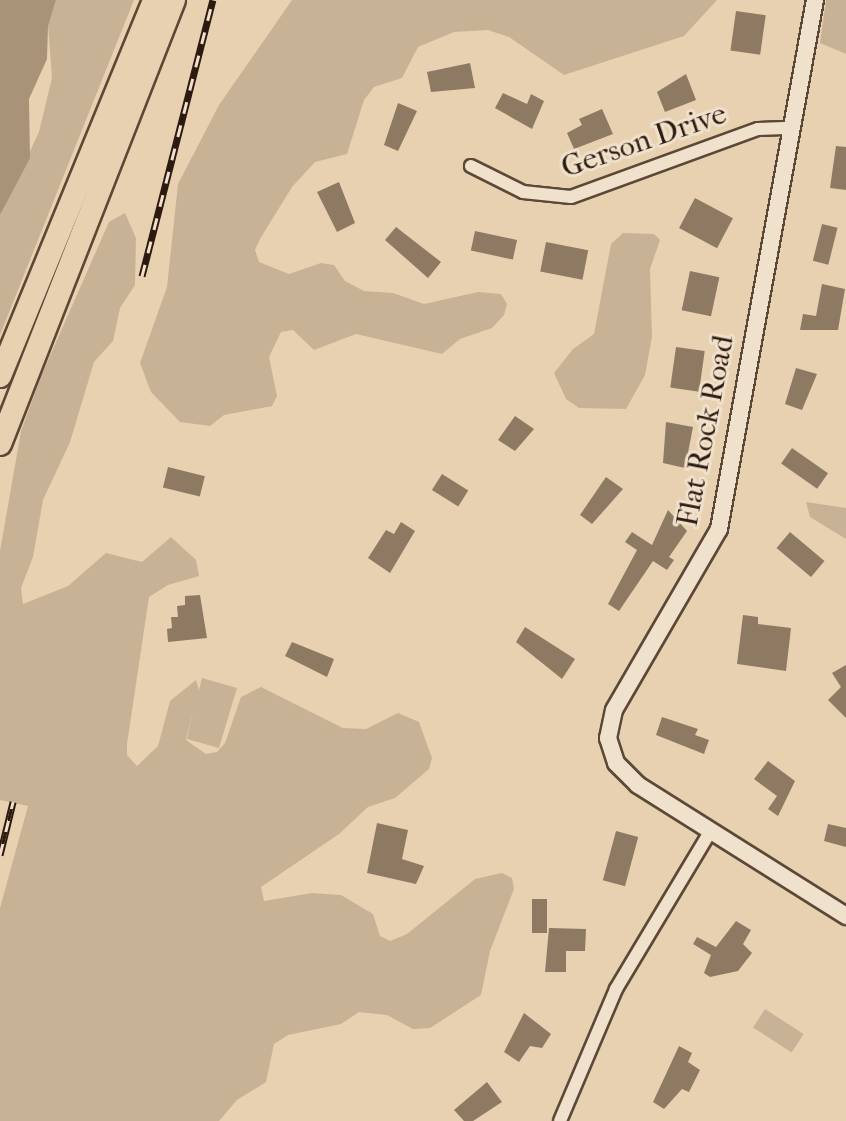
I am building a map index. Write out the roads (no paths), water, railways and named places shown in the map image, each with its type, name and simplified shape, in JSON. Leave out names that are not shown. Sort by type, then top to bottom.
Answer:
[{"type":"highway","points":[[0,376],[154,0]]},
{"type":"highway","points":[[0,444],[174,0]]},
{"type":"street","name":"Flat Rock Road","points":[[815,0],[719,529],[620,700],[609,728],[609,748],[622,771],[710,832],[846,916]]},
{"type":"street","name":"Gerson Drive","points":[[471,166],[523,192],[571,197],[758,129],[791,128]]},
{"type":"street","points":[[560,1121],[616,989],[710,832]]},
{"type":"railway","points":[[142,276],[213,0]]},
{"type":"railway","points":[[0,855],[13,802]]}]
